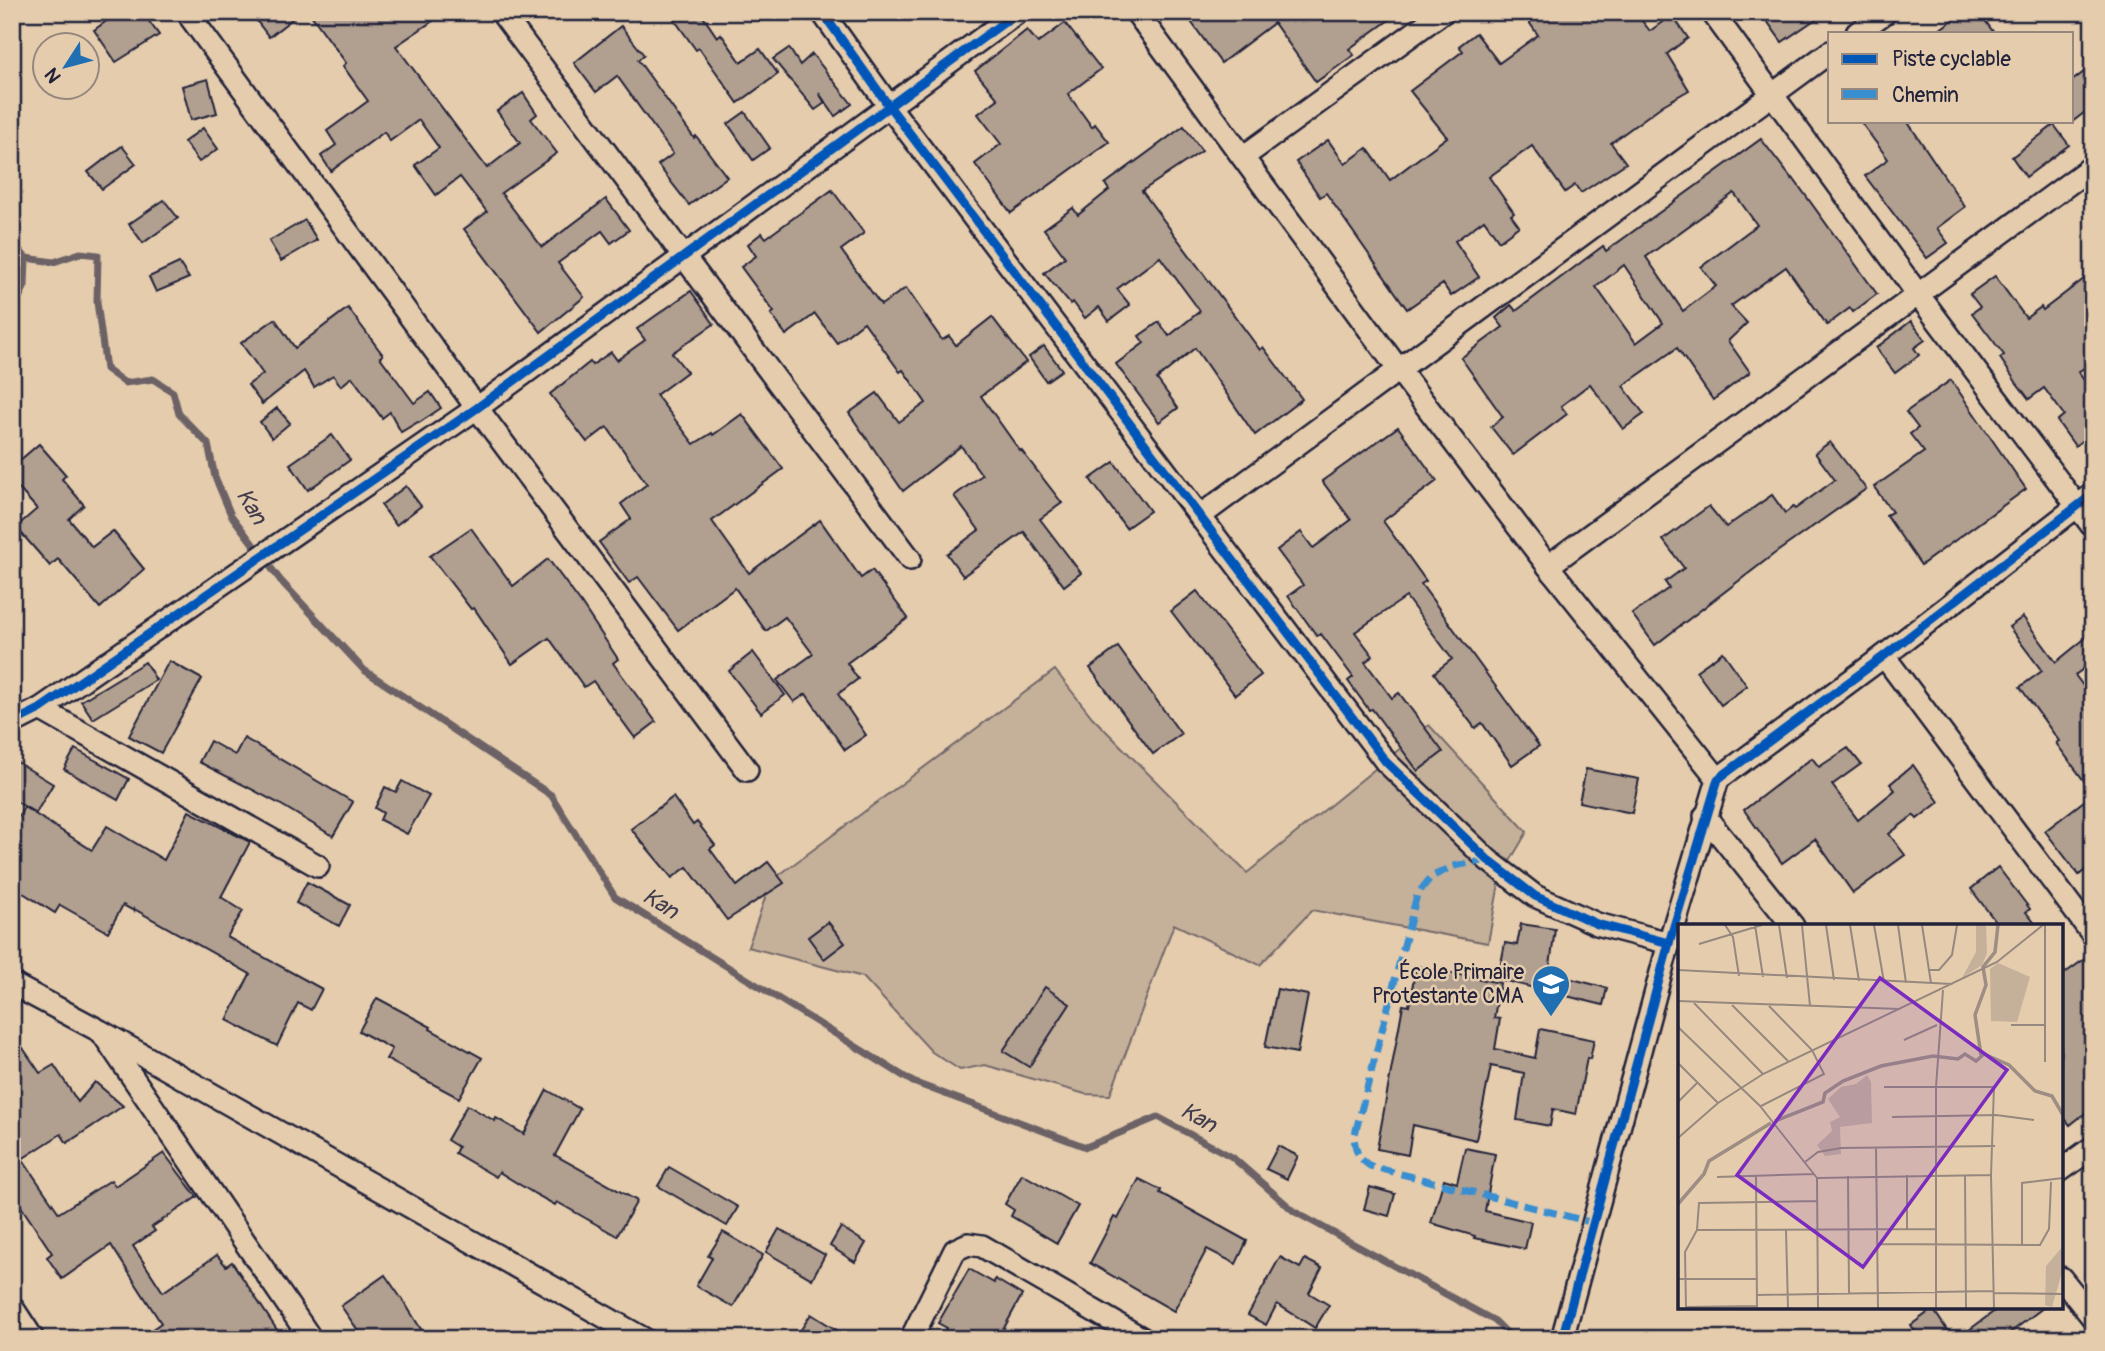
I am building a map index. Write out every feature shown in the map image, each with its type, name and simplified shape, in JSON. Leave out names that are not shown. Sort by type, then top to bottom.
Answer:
[{"type":"street","points":[[189,12],[477,408],[747,770]]},
{"type":"street","points":[[501,12],[910,559]]},
{"type":"street","points":[[822,12],[889,106],[1386,762],[1488,860],[1535,896],[1597,924],[1669,943]]},
{"type":"street","points":[[12,723],[40,709],[477,408],[1018,12]]},
{"type":"street","points":[[1136,12],[1399,370],[1548,566],[1718,779]]},
{"type":"street","points":[[1243,157],[1443,12]]},
{"type":"street","points":[[1712,12],[1917,293],[2085,500],[2093,527]]},
{"type":"street","points":[[1858,32],[1879,14]]},
{"type":"street","points":[[1200,516],[1828,53]]},
{"type":"street","points":[[1548,566],[2093,166]]},
{"type":"street","points":[[1562,1339],[1669,943],[1718,779],[1884,656],[2085,500]]},
{"type":"street","points":[[1884,656],[2093,935]]},
{"type":"street","points":[[40,709],[318,866]]},
{"type":"street","points":[[1705,816],[1791,924]]},
{"type":"street","points":[[12,984],[100,1031],[644,1339]]},
{"type":"street","points":[[100,1031],[311,1339]]},
{"type":"street","points":[[2063,1169],[2093,1147]]},
{"type":"street","points":[[911,1339],[956,1250],[968,1244],[982,1246],[1143,1339]]},
{"type":"street","points":[[2063,1280],[2093,1318]]},
{"type":"street","points":[[12,1307],[33,1339]]},
{"type":"shaded area","points":[[1055,670],[1092,717],[1247,873],[1429,725],[1527,832],[1500,878],[1488,943],[1312,910],[1260,965],[1174,924],[1110,1095],[1085,1094],[985,1065],[960,1070],[932,1052],[863,977],[748,947],[771,881]]},
{"type":"building","points":[[119,12],[142,12],[159,35],[116,62],[102,42],[102,32],[94,30]]},
{"type":"building","points":[[250,12],[301,12],[269,37]]},
{"type":"building","points":[[309,12],[446,12],[396,46],[487,168],[520,143],[497,111],[523,93],[537,114],[531,119],[557,153],[501,193],[542,247],[606,199],[629,230],[611,243],[602,231],[558,263],[584,297],[541,332],[464,229],[487,212],[460,177],[436,195],[415,165],[439,148],[419,120],[390,141],[384,132],[331,171],[321,156],[336,145],[327,131],[368,101],[343,66],[346,63]]},
{"type":"building","points":[[669,12],[700,12],[717,37],[721,34],[741,62],[760,49],[778,74],[738,103],[699,48],[696,50]]},
{"type":"building","points":[[1184,12],[1400,12],[1349,49],[1354,55],[1316,82],[1274,23],[1221,63]]},
{"type":"building","points":[[1522,12],[1635,12],[1650,31],[1672,15],[1688,38],[1667,54],[1689,90],[1663,105],[1611,143],[1626,163],[1581,193],[1575,185],[1565,192],[1532,146],[1489,177],[1514,213],[1511,215],[1519,226],[1499,241],[1484,220],[1455,241],[1479,277],[1451,296],[1443,284],[1407,309],[1326,193],[1320,197],[1296,162],[1328,140],[1345,164],[1367,148],[1390,180],[1447,137],[1410,91],[1463,51],[1459,46],[1476,33],[1499,63],[1538,35]]},
{"type":"building","points":[[1780,12],[1826,12],[1782,42],[1767,21]]},
{"type":"building","points":[[1963,12],[1979,12],[1993,32],[1936,32]]},
{"type":"building","points":[[1065,23],[1101,69],[1068,94],[1092,127],[1095,124],[1109,142],[1011,213],[975,164],[1001,144],[978,114],[998,99],[975,71],[1027,30],[1038,43]]},
{"type":"building","points":[[621,26],[644,55],[638,60],[694,138],[696,136],[727,177],[689,205],[658,165],[673,154],[617,76],[596,92],[574,63]]},
{"type":"building","points":[[789,48],[800,65],[812,54],[852,104],[835,116],[819,93],[825,103],[815,110],[773,59]]},
{"type":"building","points":[[2093,65],[2093,106],[2074,120],[2074,79]]},
{"type":"building","points":[[208,79],[217,113],[191,120],[182,86]]},
{"type":"building","points":[[745,112],[770,148],[753,160],[728,124]]},
{"type":"building","points":[[1861,122],[1908,122],[1965,207],[1937,228],[1948,243],[1927,258],[1865,176],[1888,159]]},
{"type":"building","points":[[2054,125],[2069,145],[2026,177],[2012,157]]},
{"type":"building","points":[[1184,126],[1202,151],[1142,191],[1260,350],[1263,347],[1302,399],[1255,435],[1195,348],[1157,379],[1178,408],[1159,422],[1116,364],[1144,343],[1139,336],[1159,322],[1169,336],[1200,311],[1160,257],[1117,289],[1130,305],[1109,321],[1099,307],[1085,318],[1044,273],[1065,257],[1044,229],[1073,208],[1078,215],[1109,190],[1105,184]]},
{"type":"building","points":[[203,128],[218,149],[199,162],[184,142]]},
{"type":"building","points":[[1761,139],[1793,178],[1877,294],[1853,312],[1850,308],[1827,325],[1786,267],[1731,306],[1747,323],[1728,341],[1750,372],[1713,400],[1677,348],[1623,386],[1644,414],[1623,429],[1590,384],[1561,406],[1567,414],[1513,455],[1491,427],[1503,417],[1461,358],[1503,327],[1496,318],[1511,305],[1516,311],[1603,246],[1606,251]],"holes":[[[1734,193],[1757,225],[1701,267],[1716,286],[1683,311],[1646,257]],[[1624,265],[1663,323],[1636,343],[1596,287]]]},
{"type":"building","points":[[122,146],[136,164],[102,189],[88,172]]},
{"type":"building","points":[[832,190],[864,233],[841,250],[881,305],[906,288],[942,340],[949,336],[956,345],[992,317],[1026,362],[981,396],[1020,451],[1062,503],[1040,519],[1081,573],[1064,586],[1024,532],[963,576],[947,554],[979,530],[954,496],[982,475],[961,446],[903,491],[849,413],[877,393],[899,422],[926,403],[903,370],[900,372],[864,322],[837,343],[815,314],[786,335],[771,314],[774,312],[741,267],[756,256],[748,244],[762,233],[766,238]]},
{"type":"building","points":[[164,200],[178,218],[143,243],[129,224]]},
{"type":"building","points":[[305,220],[317,240],[281,261],[269,241]]},
{"type":"building","points":[[179,263],[189,278],[156,292],[149,277]]},
{"type":"building","points":[[2093,272],[2093,362],[2078,372],[2093,392],[2093,432],[2075,446],[2057,421],[2064,415],[2044,388],[2029,399],[2016,382],[2000,358],[2004,355],[1972,313],[1980,307],[1970,294],[1995,276],[2026,318],[2041,307],[2043,310]]},
{"type":"building","points":[[691,291],[714,324],[672,353],[687,372],[656,395],[694,444],[712,433],[713,435],[742,414],[783,469],[712,521],[749,573],[820,520],[861,578],[872,570],[908,618],[847,663],[858,679],[838,694],[866,735],[845,750],[806,694],[794,702],[777,680],[813,654],[785,617],[766,631],[735,588],[678,630],[638,577],[629,583],[599,542],[631,519],[621,504],[647,484],[607,427],[587,442],[550,394],[590,362],[592,365],[611,352],[617,360],[645,340],[637,329]]},
{"type":"building","points":[[348,308],[414,403],[430,392],[441,408],[401,432],[390,412],[382,418],[352,377],[341,386],[333,375],[314,387],[304,371],[262,404],[248,385],[263,374],[241,343],[275,319],[295,348]]},
{"type":"building","points":[[1911,321],[1925,340],[1914,348],[1919,355],[1895,373],[1876,348]]},
{"type":"building","points":[[1044,346],[1062,370],[1046,381],[1029,357]]},
{"type":"building","points":[[1951,380],[2026,489],[1921,565],[1886,515],[1892,512],[1874,487],[1924,452],[1910,434],[1918,428],[1906,412]]},
{"type":"building","points":[[277,408],[290,423],[272,438],[260,422]]},
{"type":"building","points":[[1398,427],[1437,481],[1383,521],[1426,581],[1421,584],[1539,746],[1512,765],[1482,723],[1475,728],[1434,673],[1452,659],[1406,597],[1355,632],[1373,656],[1365,662],[1392,698],[1399,693],[1443,752],[1418,771],[1348,681],[1353,677],[1321,634],[1317,636],[1288,596],[1303,585],[1277,550],[1301,532],[1313,548],[1351,520],[1322,481]]},
{"type":"building","points":[[332,435],[350,460],[308,490],[290,464]]},
{"type":"building","points":[[1830,442],[1866,489],[1774,554],[1655,645],[1632,614],[1669,588],[1665,582],[1684,568],[1663,540],[1709,506],[1726,527],[1772,495],[1785,513],[1793,507],[1795,509],[1835,480],[1815,453]]},
{"type":"building","points":[[39,444],[66,475],[62,479],[84,505],[69,519],[92,547],[113,531],[144,569],[100,608],[58,559],[50,566],[16,527],[37,509],[12,481],[12,467]]},
{"type":"building","points":[[1114,462],[1150,511],[1126,528],[1090,479]]},
{"type":"building","points":[[406,486],[421,506],[396,525],[381,505]]},
{"type":"building","points":[[471,528],[513,586],[548,559],[618,659],[613,663],[656,722],[635,738],[593,681],[584,687],[549,638],[512,664],[474,608],[471,609],[430,556]]},
{"type":"building","points":[[1197,591],[1261,675],[1235,695],[1171,611]]},
{"type":"building","points":[[2023,617],[2056,662],[2093,632],[2093,662],[2075,675],[2093,699],[2093,793],[2056,743],[2059,741],[2020,687],[2042,671],[2009,627]]},
{"type":"building","points":[[1118,647],[1181,734],[1153,754],[1090,668]]},
{"type":"building","points":[[753,652],[785,695],[761,713],[729,671]]},
{"type":"building","points":[[1723,652],[1747,686],[1721,705],[1696,671]]},
{"type":"building","points":[[169,661],[202,679],[161,753],[129,736]]},
{"type":"building","points":[[145,662],[156,680],[93,719],[81,701]]},
{"type":"building","points":[[244,738],[353,802],[333,836],[278,803],[199,762],[210,741],[235,755]]},
{"type":"building","points":[[1848,748],[1861,764],[1832,785],[1858,820],[1895,790],[1890,784],[1913,765],[1939,802],[1917,819],[1914,815],[1889,834],[1905,855],[1853,893],[1815,839],[1782,863],[1744,810],[1812,758],[1819,767]]},
{"type":"building","points":[[75,749],[129,779],[118,800],[64,769]]},
{"type":"building","points":[[12,759],[53,784],[36,813],[12,799]]},
{"type":"building","points":[[1586,769],[1639,779],[1632,813],[1579,802]]},
{"type":"building","points":[[402,781],[429,796],[407,834],[380,820],[383,813],[375,808],[385,787],[396,792]]},
{"type":"building","points":[[2093,794],[2093,864],[2079,875],[2045,831]]},
{"type":"building","points":[[673,797],[693,825],[697,822],[715,845],[710,849],[737,886],[768,862],[784,883],[727,920],[687,867],[672,878],[631,829]]},
{"type":"building","points":[[24,807],[92,850],[107,826],[164,860],[189,811],[250,842],[221,897],[243,911],[227,937],[322,989],[311,1010],[298,1003],[277,1046],[227,1020],[250,974],[134,909],[123,905],[108,932],[60,905],[55,913],[12,886],[12,828]]},
{"type":"building","points":[[1998,867],[2030,909],[2026,912],[2035,924],[1997,924],[1971,889]]},
{"type":"building","points":[[307,882],[350,905],[339,926],[296,903]]},
{"type":"building","points":[[828,922],[845,943],[824,959],[808,937]]},
{"type":"building","points":[[1521,924],[1555,929],[1549,973],[1607,988],[1603,1005],[1498,979],[1505,943],[1517,945]]},
{"type":"building","points":[[2093,953],[2093,1107],[2070,1125],[2063,1116],[2063,975]]},
{"type":"building","points":[[1416,966],[1500,983],[1494,1018],[1500,1019],[1495,1049],[1535,1058],[1540,1029],[1594,1040],[1590,1059],[1587,1058],[1576,1114],[1553,1109],[1550,1126],[1517,1120],[1524,1073],[1491,1066],[1476,1140],[1413,1125],[1408,1155],[1377,1149],[1403,1005],[1409,1006]]},
{"type":"building","points":[[1045,987],[1070,1004],[1029,1067],[1003,1051]]},
{"type":"building","points":[[1277,989],[1308,995],[1297,1053],[1265,1047]]},
{"type":"building","points":[[377,998],[482,1058],[459,1098],[386,1059],[392,1049],[359,1031]]},
{"type":"building","points":[[12,1032],[40,1073],[54,1065],[78,1102],[95,1082],[123,1106],[67,1143],[61,1134],[22,1159],[59,1213],[111,1180],[115,1186],[164,1153],[197,1197],[152,1227],[155,1231],[133,1246],[163,1292],[217,1255],[226,1266],[232,1262],[283,1339],[138,1339],[161,1323],[111,1245],[62,1279],[47,1257],[52,1253],[12,1193]]},
{"type":"building","points":[[547,1090],[580,1109],[555,1155],[637,1201],[617,1236],[557,1202],[555,1205],[499,1172],[496,1177],[455,1153],[458,1147],[447,1140],[467,1105],[524,1134]]},
{"type":"building","points":[[1278,1146],[1298,1156],[1287,1179],[1266,1169]]},
{"type":"building","points":[[1465,1148],[1495,1154],[1485,1211],[1531,1222],[1525,1249],[1474,1238],[1475,1236],[1431,1223],[1444,1179],[1457,1183]]},
{"type":"building","points":[[669,1167],[738,1207],[727,1226],[658,1186]]},
{"type":"building","points":[[1022,1174],[1078,1206],[1057,1243],[1011,1216],[1014,1210],[1005,1204]]},
{"type":"building","points":[[1139,1179],[1247,1241],[1236,1264],[1207,1249],[1174,1311],[1090,1263],[1114,1217],[1118,1219]]},
{"type":"building","points":[[1370,1187],[1395,1194],[1389,1216],[1364,1209]]},
{"type":"building","points":[[841,1227],[866,1243],[855,1262],[830,1246]]},
{"type":"building","points":[[779,1229],[825,1255],[812,1279],[766,1252]]},
{"type":"building","points":[[723,1232],[763,1255],[733,1307],[696,1286],[712,1258],[708,1256]]},
{"type":"building","points":[[1280,1257],[1300,1268],[1305,1259],[1322,1268],[1309,1293],[1329,1305],[1315,1328],[1277,1304],[1266,1325],[1248,1315]]},
{"type":"building","points":[[969,1269],[994,1283],[995,1279],[1022,1295],[998,1339],[940,1339],[947,1328],[938,1323]]},
{"type":"building","points":[[385,1275],[427,1339],[364,1339],[341,1306]]},
{"type":"building","points":[[1933,1309],[1953,1339],[1920,1339],[1911,1325]]},
{"type":"building","points":[[1997,1309],[2041,1309],[2002,1339],[1957,1339]]},
{"type":"building","points":[[811,1314],[851,1339],[795,1339]]},
{"type":"waterway","name":"Kan","points":[[12,241],[26,258],[54,262],[80,253],[98,255],[97,302],[106,369],[125,383],[153,379],[173,392],[179,414],[208,444],[215,477],[231,515],[281,581],[364,670],[551,795],[615,897],[913,1082],[1086,1147],[1158,1117],[1232,1157],[1295,1212],[1495,1321],[1513,1339]]},
{"type":"waterway","name":"Kan","points":[[12,312],[25,286],[26,258]]},
{"type":"marked path","points":[[1488,860],[1454,866],[1431,877],[1417,895],[1354,1138],[1356,1147],[1360,1157],[1370,1166],[1594,1223]]},
{"type":"cycle path","points":[[822,12],[889,106],[1386,762],[1488,860],[1535,896],[1597,924],[1669,943]]},
{"type":"cycle path","points":[[12,723],[40,709],[477,408],[1018,12]]},
{"type":"cycle path","points":[[1562,1339],[1669,943],[1718,779],[1884,656],[2093,494]]},
{"type":"place","name":"École Primaire Protestante CMA","points":[[1551,1018]]}]
